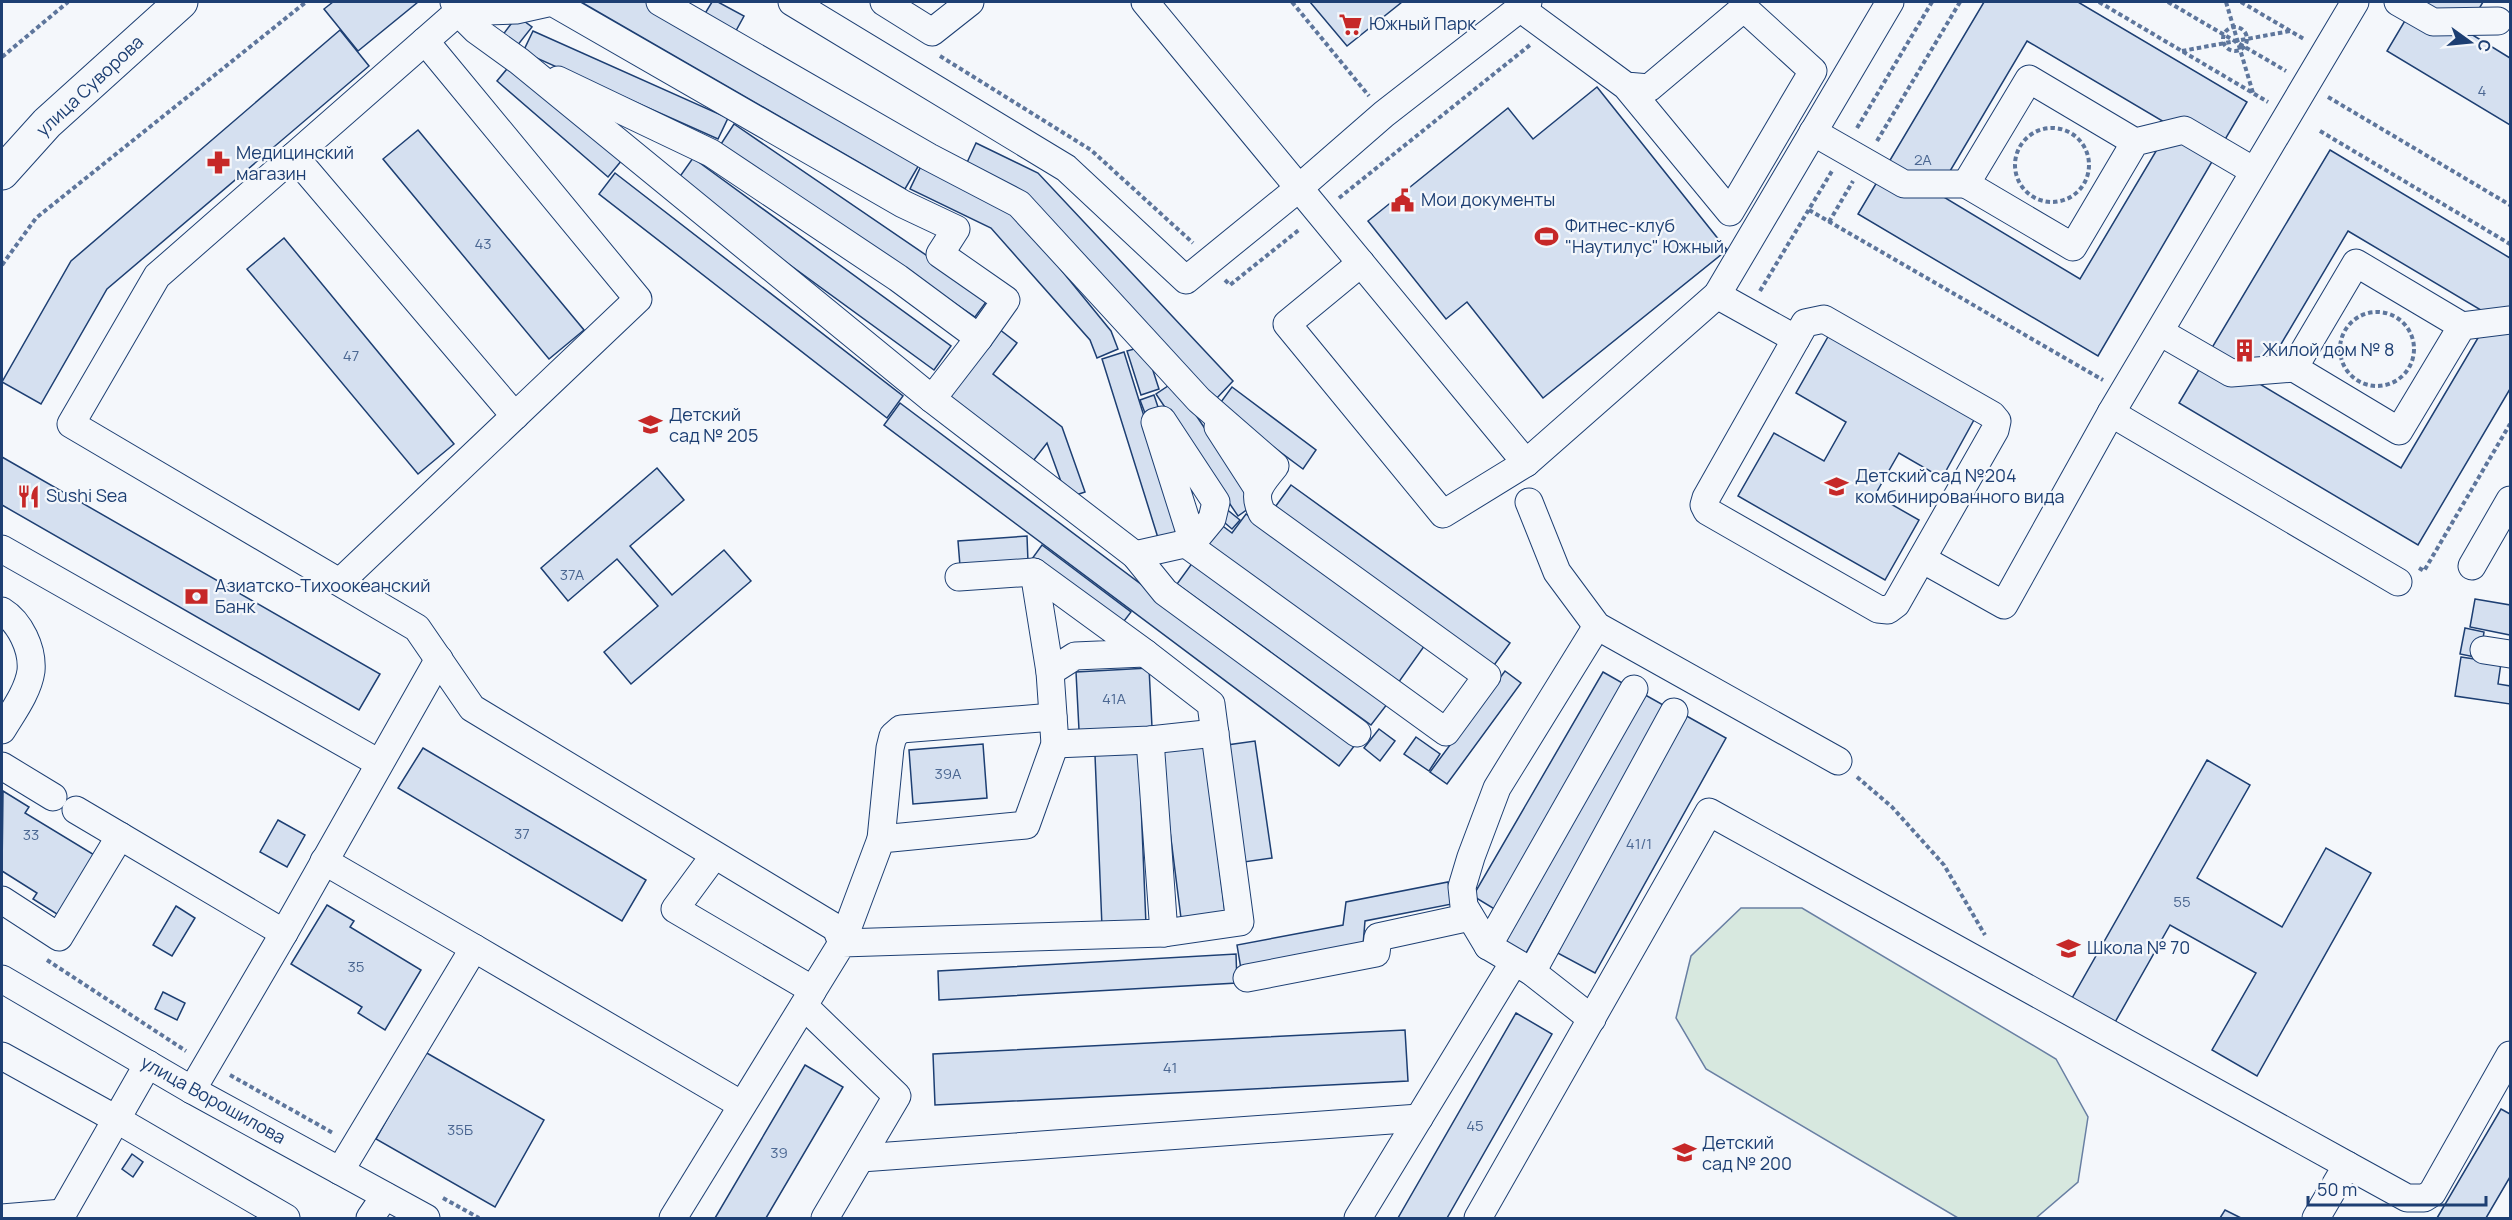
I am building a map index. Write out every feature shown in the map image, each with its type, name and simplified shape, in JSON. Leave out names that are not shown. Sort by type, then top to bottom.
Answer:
[{"type":"main road","name":"улица Суворова","points":[[2,173],[47,123],[181,2]]},
{"type":"street","points":[[842,943],[836,928],[472,708],[417,628],[71,424],[157,276],[425,41],[459,5],[520,6],[552,2],[903,204],[956,229],[940,254],[1005,300],[932,399]]},
{"type":"street","points":[[660,2],[929,157],[1019,204],[1199,400],[1275,466],[1258,489],[1256,501],[1262,513],[1487,676],[1446,732],[1189,543],[1135,555]]},
{"type":"street","points":[[792,2],[1066,168],[1186,280],[1299,188],[1384,114],[1524,5],[1550,30],[1626,86],[1730,212],[1813,71],[1744,8],[1649,88],[1626,86]]},
{"type":"street","points":[[884,2],[932,32],[970,2]]},
{"type":"street","points":[[1146,2],[1526,463]]},
{"type":"street","points":[[1361,262],[1287,324],[1443,514],[1526,463],[1717,295],[1890,2]]},
{"type":"street","points":[[1922,559],[2004,605],[2111,413],[2355,2]]},
{"type":"street","points":[[2398,2],[2433,22],[2506,17]]},
{"type":"street","points":[[459,5],[476,30],[519,61],[932,399],[1135,555],[1165,592],[1357,733]]},
{"type":"street","points":[[340,582],[638,299],[425,41]]},
{"type":"street","points":[[519,61],[711,153],[898,278],[979,338]]},
{"type":"street","points":[[1966,184],[2029,80],[2134,142],[2184,130],[2254,171]]},
{"type":"street","points":[[1813,132],[1904,184],[1966,184],[2073,248],[2134,142]]},
{"type":"street","points":[[294,156],[515,416]]},
{"type":"street","points":[[2294,368],[2356,263],[2462,326],[2511,320]]},
{"type":"street","points":[[1717,295],[1796,339]]},
{"type":"street","points":[[1824,319],[1992,415],[1997,421],[1995,430],[1922,559],[1896,604],[1888,610],[1878,609],[1707,512],[1704,505],[1796,339],[1805,323],[1824,319]]},
{"type":"street","points":[[2160,332],[2231,373],[2294,368],[2399,431],[2462,326]]},
{"type":"street","points":[[2111,413],[2406,574]]},
{"type":"street","points":[[2472,566],[2511,500]]},
{"type":"street","points":[[1529,502],[1557,572],[1597,626],[1838,761]]},
{"type":"street","points":[[2,549],[379,763]]},
{"type":"street","points":[[881,839],[1026,825],[1055,744],[1050,672],[1034,572]]},
{"type":"street","points":[[842,943],[1164,933],[1240,922],[1211,704],[1034,572],[959,577]]},
{"type":"street","points":[[2,611],[11,617],[26,641],[31,671],[22,695],[2,730]]},
{"type":"street","points":[[1592,1019],[1523,967],[1488,946],[1464,906],[1462,888],[1497,788],[1597,626]]},
{"type":"street","points":[[1050,672],[1075,656],[1145,653]]},
{"type":"street","points":[[192,1090],[285,933],[439,659]]},
{"type":"street","points":[[1488,946],[1634,689]]},
{"type":"street","points":[[1358,1218],[1419,1118],[1523,967],[1674,712]]},
{"type":"street","points":[[674,1218],[842,943],[881,839],[893,736],[901,729],[1053,717]]},
{"type":"street","points":[[1055,744],[1150,740],[1215,733]]},
{"type":"street","points":[[1150,740],[1164,933]]},
{"type":"street","points":[[2,766],[285,933]]},
{"type":"street","points":[[1478,1218],[1709,812],[2407,1198],[2424,1198],[2432,1193],[2511,1055]]},
{"type":"street","points":[[2,900],[59,937],[120,836]]},
{"type":"street","points":[[714,856],[675,909],[808,998],[897,1096],[825,1218]]},
{"type":"street","points":[[324,861],[742,1105]]},
{"type":"street","points":[[1247,978],[1376,953],[1378,937],[1470,917]]},
{"type":"street","points":[[340,1171],[474,948]]},
{"type":"street","name":"улица Ворошилова","points":[[2,979],[192,1090],[426,1218]]},
{"type":"street","points":[[2,1056],[286,1218]]},
{"type":"street","points":[[2,1218],[62,1216],[148,1064]]},
{"type":"street","points":[[861,1158],[1419,1118]]},
{"type":"street","points":[[2316,1218],[2347,1165]]},
{"type":"street","points":[[370,1218],[385,1196]]},
{"type":"path","points":[[2,57],[68,2]]},
{"type":"path","points":[[2,265],[36,218],[306,2]]},
{"type":"path","points":[[1292,2],[1384,114]]},
{"type":"path","points":[[1829,222],[1960,2]]},
{"type":"path","points":[[2099,2],[2268,102]]},
{"type":"path","points":[[2168,2],[2238,41]]},
{"type":"path","points":[[2226,2],[2242,47],[2253,93]]},
{"type":"path","points":[[2241,2],[2304,39]]},
{"type":"path","points":[[2224,33],[2233,27]]},
{"type":"path","points":[[2233,27],[2242,30],[2246,39]]},
{"type":"path","points":[[932,51],[1091,150],[1200,249],[1230,285],[1550,30]]},
{"type":"path","points":[[2182,51],[2290,30]]},
{"type":"path","points":[[2224,33],[2224,44],[2229,49],[2242,47],[2511,205]]},
{"type":"path","points":[[2242,47],[2246,39]]},
{"type":"path","points":[[2044,129],[2067,130],[2077,136],[2089,157],[2090,170],[2085,183],[2078,193],[2067,200],[2041,201],[2030,195],[2016,175],[2015,163],[2024,141],[2032,133],[2044,129]]},
{"type":"path","points":[[2320,131],[2511,244]]},
{"type":"path","points":[[1809,210],[2104,381]]},
{"type":"path","points":[[2368,312],[2391,314],[2401,320],[2409,329],[2414,341],[2414,354],[2410,366],[2402,377],[2391,384],[2366,385],[2354,379],[2341,358],[2342,335],[2357,317],[2368,312]]},
{"type":"path","points":[[2406,574],[2424,571],[2511,424]]},
{"type":"path","points":[[1838,761],[1892,807],[1944,865],[1987,937]]},
{"type":"path","points":[[40,956],[191,1054]]},
{"type":"shaded area","points":[[1741,908],[1802,908],[2056,1059],[2088,1117],[2078,1182],[2036,1218],[1958,1218],[1706,1069],[1676,1018],[1691,956]]},
{"type":"building","points":[[333,2],[418,2],[358,51],[324,9]]},
{"type":"building","points":[[581,2],[652,2],[923,158],[905,189]]},
{"type":"building","points":[[712,2],[718,2],[744,16],[732,38],[701,20]]},
{"type":"building","name":"Южный Парк","points":[[1310,2],[1402,2],[1347,46]]},
{"type":"building","points":[[1984,2],[2078,2],[2247,102],[2098,356],[1858,214]],"holes":[[[2027,41],[2171,126],[2080,279],[1937,193]]]},
{"type":"building","points":[[2416,2],[2483,2],[2466,31],[2510,58],[2510,125],[2387,51]]},
{"type":"building","points":[[517,16],[532,27],[513,51],[499,40]]},
{"type":"building","points":[[340,30],[369,66],[107,289],[41,404],[2,382],[71,261]]},
{"type":"building","points":[[533,31],[728,118],[718,139],[523,52]]},
{"type":"building","points":[[511,64],[622,160],[608,177],[497,81]]},
{"type":"building","name":"Фитнес-клуб \"Наутилус\" Южный","points":[[1597,87],[1727,250],[1543,398],[1467,302],[1446,319],[1368,221],[1508,108],[1533,139]]},
{"type":"building","points":[[734,124],[989,298],[975,317],[721,144]]},
{"type":"building","points":[[418,130],[584,330],[549,359],[383,159]]},
{"type":"building","points":[[976,143],[1038,173],[1233,381],[1216,399],[965,167]]},
{"type":"building","name":"Жилой дом № 8","points":[[2330,150],[2510,258],[2510,389],[2418,545],[2179,403]],"holes":[[[2348,231],[2491,316],[2401,468],[2258,383]]]},
{"type":"building","points":[[693,158],[951,346],[934,370],[676,182]]},
{"type":"building","points":[[922,164],[1009,206],[1111,331],[1118,349],[1097,358],[1090,340],[991,228],[910,189]]},
{"type":"building","points":[[615,173],[903,396],[887,418],[599,194]]},
{"type":"building","points":[[284,238],[454,444],[418,474],[247,269]]},
{"type":"building","points":[[995,326],[1017,343],[993,374],[1062,427],[1085,492],[1067,498],[1047,443],[1030,465],[941,397]]},
{"type":"building","points":[[1829,335],[1975,418],[1942,478],[1899,453],[1875,495],[1919,520],[1885,580],[1738,496],[1774,433],[1824,461],[1846,422],[1796,393]]},
{"type":"building","points":[[1145,346],[1159,389],[1141,395],[1127,351]]},
{"type":"building","points":[[1124,352],[1181,535],[1159,541],[1102,359]]},
{"type":"building","points":[[1174,382],[1255,504],[1238,516],[1156,394]]},
{"type":"building","points":[[1232,387],[1316,450],[1303,469],[1218,406]]},
{"type":"building","points":[[1154,395],[1161,416],[1148,421],[1140,400]]},
{"type":"building","points":[[900,403],[1355,745],[1339,766],[884,425]]},
{"type":"building","points":[[2,457],[380,674],[359,710],[2,505]]},
{"type":"building","name":"Детский сад № 205","points":[[657,468],[684,500],[630,546],[672,595],[724,550],[751,581],[631,684],[604,652],[658,606],[617,559],[568,601],[541,568]]},
{"type":"building","points":[[1291,485],[1510,643],[1492,668],[1273,510]]},
{"type":"building","points":[[1225,508],[1240,520],[1232,529],[1218,517]]},
{"type":"building","points":[[1246,514],[1425,645],[1396,686],[1204,546],[1220,524],[1232,533]]},
{"type":"building","points":[[1027,536],[1028,562],[960,566],[958,541]]},
{"type":"building","points":[[1042,545],[1131,612],[1118,629],[1029,563]]},
{"type":"building","points":[[1193,562],[1388,703],[1371,725],[1177,584]]},
{"type":"building","points":[[2475,599],[2510,605],[2510,635],[2470,627]]},
{"type":"building","points":[[2465,628],[2484,632],[2480,658],[2460,654]]},
{"type":"building","points":[[2461,657],[2501,663],[2498,684],[2510,686],[2510,704],[2455,696]]},
{"type":"building","points":[[1149,668],[1152,727],[1079,730],[1076,672]]},
{"type":"building","points":[[1505,671],[1521,683],[1447,784],[1430,772]]},
{"type":"building","points":[[1603,672],[1626,685],[1496,910],[1473,896]]},
{"type":"building","points":[[1640,692],[1665,706],[1526,953],[1501,939]]},
{"type":"building","points":[[1683,714],[1726,738],[1595,973],[1552,950]]},
{"type":"building","points":[[1379,729],[1395,741],[1380,761],[1364,748]]},
{"type":"building","points":[[1416,737],[1440,754],[1429,771],[1404,754]]},
{"type":"building","points":[[1255,741],[1272,858],[1244,862],[1227,745]]},
{"type":"building","points":[[983,744],[987,798],[913,804],[909,750]]},
{"type":"building","points":[[1205,746],[1225,913],[1181,918],[1160,752]]},
{"type":"building","points":[[423,748],[646,880],[622,921],[398,788]]},
{"type":"building","points":[[1139,754],[1146,925],[1102,927],[1095,755]]},
{"type":"building","points":[[2207,760],[2250,785],[2197,878],[2282,927],[2326,848],[2371,873],[2257,1076],[2212,1050],[2256,973],[2170,925],[2114,1024],[2071,1000]]},
{"type":"building","points":[[3,791],[29,807],[25,813],[96,856],[60,916],[33,899],[37,893],[2,871]]},
{"type":"building","points":[[278,820],[305,835],[287,867],[260,852]]},
{"type":"building","points":[[1448,882],[1452,904],[1365,921],[1363,945],[1241,969],[1237,945],[1343,925],[1346,902]]},
{"type":"building","points":[[327,905],[354,921],[350,927],[421,970],[385,1030],[358,1013],[362,1007],[291,964]]},
{"type":"building","points":[[176,906],[195,918],[172,956],[153,945]]},
{"type":"building","points":[[1236,954],[1237,983],[939,1000],[938,971]]},
{"type":"building","points":[[163,992],[185,1003],[177,1020],[155,1009]]},
{"type":"building","points":[[1516,1013],[1552,1034],[1447,1218],[1398,1218]]},
{"type":"building","points":[[1405,1030],[1408,1081],[935,1105],[933,1054]]},
{"type":"building","points":[[425,1052],[544,1120],[495,1207],[376,1139]]},
{"type":"building","points":[[805,1065],[843,1087],[766,1218],[715,1218]]},
{"type":"building","points":[[2501,1109],[2510,1114],[2510,1177],[2486,1218],[2437,1218]]},
{"type":"building","points":[[132,1154],[143,1162],[133,1177],[122,1169]]},
{"type":"building","points":[[2225,1210],[2241,1218],[2220,1218]]},
{"type":"place","name":"Южный Парк","points":[[1351,24]]},
{"type":"place","name":"Медицинский магазин","points":[[218,163]]},
{"type":"place","name":"Мои документы","points":[[1403,200]]},
{"type":"place","name":"Фитнес-клуб \"Наутилус\" Южный","points":[[1547,236]]},
{"type":"place","name":"Жилой дом № 8","points":[[2244,350]]},
{"type":"place","name":"Детский сад № 205","points":[[651,425]]},
{"type":"place","name":"Детский сад №204 комбинированного вида","points":[[1837,486]]},
{"type":"place","name":"Sushi Sea","points":[[28,496]]},
{"type":"place","name":"Азиатско-Тихоокеанский Банк","points":[[197,596]]},
{"type":"place","name":"Школа № 70","points":[[2069,948]]},
{"type":"place","name":"Детский сад № 200","points":[[1684,1153]]}]
